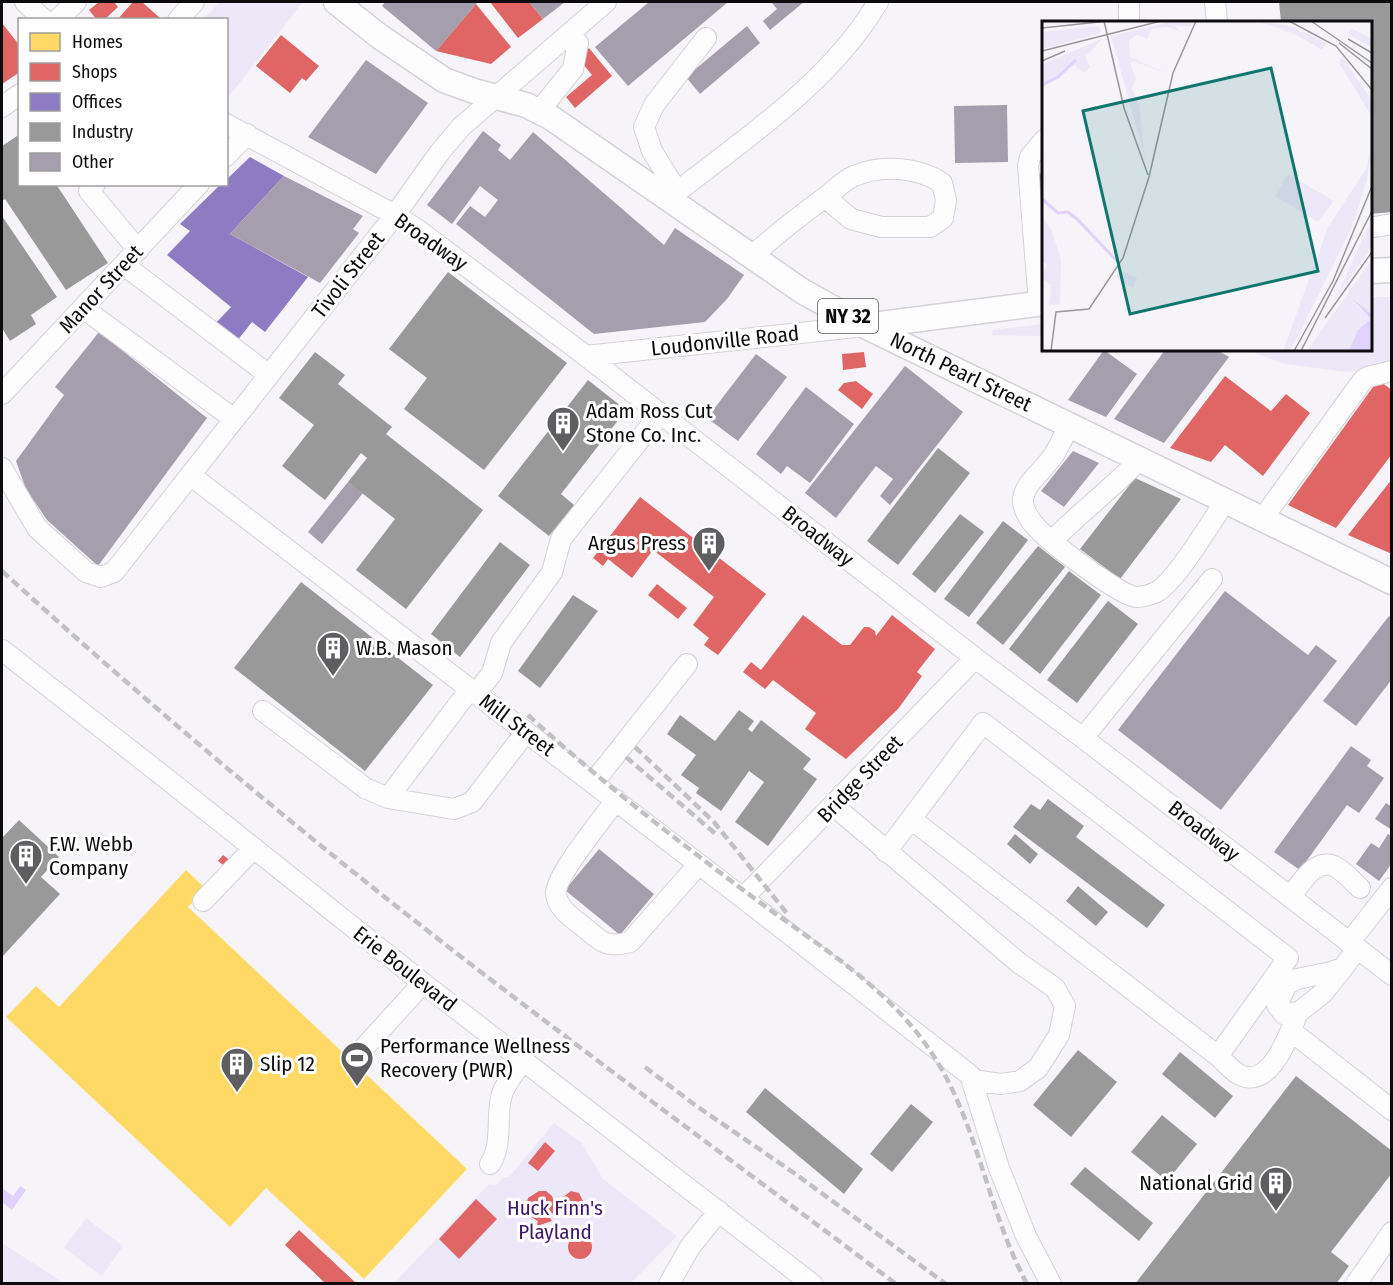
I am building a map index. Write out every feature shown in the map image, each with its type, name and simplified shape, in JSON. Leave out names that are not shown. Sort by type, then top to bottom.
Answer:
[{"type":"main road","name":"North Pearl Street","points":[[336,2],[379,36],[444,80],[526,105],[550,117],[672,195],[802,291],[865,326],[1392,582]]},
{"type":"main road","points":[[1372,271],[1392,270]]},
{"type":"main road","name":"Loudonville Road","points":[[865,326],[1042,303]]},
{"type":"street","points":[[25,2],[42,18]]},
{"type":"street","points":[[59,18],[76,2]]},
{"type":"street","points":[[180,18],[194,2]]},
{"type":"street","name":"Tivoli Street","points":[[2,468],[37,528],[86,573],[101,577],[114,572],[395,215],[461,127],[606,2]]},
{"type":"street","points":[[706,38],[654,105],[644,127],[672,195],[802,93],[862,28],[878,2]]},
{"type":"street","points":[[1129,2],[1129,21]]},
{"type":"street","points":[[1215,2],[1217,21]]},
{"type":"street","points":[[539,111],[573,69],[578,43],[569,34]]},
{"type":"street","points":[[537,62],[565,81]]},
{"type":"street","points":[[2,107],[18,95]]},
{"type":"street","name":"Broadway","points":[[228,125],[395,215],[586,356],[975,658],[1392,975]]},
{"type":"street","points":[[228,154],[247,134]]},
{"type":"street","points":[[1042,142],[1030,157],[1028,166],[1042,303]]},
{"type":"street","points":[[752,256],[776,234],[825,197],[853,176],[885,168],[930,175],[942,183],[946,200],[943,218],[930,227],[881,227],[850,219],[825,197]]},
{"type":"street","name":"Manor Street","points":[[2,394],[198,186]]},
{"type":"street","points":[[89,187],[138,250]]},
{"type":"street","points":[[124,265],[269,375]]},
{"type":"street","points":[[83,308],[234,419]]},
{"type":"street","name":"Loudonville Road","points":[[586,356],[865,326]]},
{"type":"street","points":[[1263,518],[1363,380],[1392,371]]},
{"type":"street","points":[[388,798],[473,691],[492,673],[501,643],[552,572],[561,539],[660,414]]},
{"type":"street","points":[[1070,424],[1053,456],[1027,488],[1023,501],[1025,510],[1037,528],[1052,541],[1096,574],[1135,597],[1155,593],[1169,582],[1226,500]]},
{"type":"street","points":[[1052,541],[1141,459]]},
{"type":"street","name":"Mill Street","points":[[190,475],[743,898],[970,1075],[972,1080]]},
{"type":"street","points":[[1083,738],[1212,579]]},
{"type":"street","name":"Erie Boulevard","points":[[2,650],[423,983],[812,1284]]},
{"type":"street","name":"Bridge Street","points":[[743,898],[975,658]]},
{"type":"street","points":[[592,783],[687,664]]},
{"type":"street","points":[[263,711],[365,788],[388,798],[454,809],[472,802],[526,732]]},
{"type":"street","points":[[886,852],[983,723],[1288,958],[1218,1056]]},
{"type":"street","points":[[616,800],[561,875],[555,892],[561,908],[600,941],[616,946],[630,942],[699,864]]},
{"type":"street","points":[[834,806],[1019,963],[1055,988],[1065,1006],[1059,1035],[1038,1068],[1020,1081],[1001,1084],[972,1080],[999,1168],[1026,1236],[1051,1284]]},
{"type":"street","points":[[911,819],[1240,1074],[1251,1078],[1263,1073],[1281,1054],[1299,1012],[1323,993],[1343,968],[1353,946],[1392,888]]},
{"type":"street","points":[[203,901],[254,848]]},
{"type":"street","points":[[1290,897],[1316,866],[1334,866],[1360,888]]},
{"type":"street","points":[[1299,1012],[1284,1014],[1277,1005],[1287,984],[1297,978],[1343,968]]},
{"type":"street","points":[[362,1050],[423,983]]},
{"type":"street","points":[[1291,1031],[1392,1110]]},
{"type":"street","points":[[490,1164],[497,1147],[501,1097],[506,1085],[523,1061]]},
{"type":"street","points":[[669,1284],[690,1247],[719,1211]]},
{"type":"street","points":[[1356,1284],[1392,1232]]},
{"type":"green space","points":[[220,2],[303,2],[228,98],[228,18],[204,18]]},
{"type":"green space","points":[[1372,297],[1391,297],[1391,363],[1348,372],[1284,364],[1251,351],[1372,351]]},
{"type":"green space","points":[[1042,324],[1042,336],[992,335],[993,330]]},
{"type":"green space","name":"Huck Finn's Playland","points":[[554,1123],[582,1143],[603,1179],[677,1236],[631,1283],[393,1284],[489,1184],[496,1185],[503,1178],[509,1177]]},
{"type":"green space","points":[[86,1218],[123,1246],[102,1276],[64,1248]]},
{"type":"green space","points":[[2,1243],[64,1283],[2,1283]]},
{"type":"shaded area","points":[[20,1186],[26,1190],[12,1210],[2,1202],[2,1188],[13,1196]]},
{"type":"building: Homes","name":"Slip 12","points":[[186,870],[206,889],[188,907],[467,1169],[364,1279],[266,1188],[230,1227],[6,1017],[36,986],[59,1007]]},
{"type":"building: Shops","points":[[99,2],[114,2],[118,7],[106,18],[95,18],[89,10]]},
{"type":"building: Shops","points":[[133,2],[142,2],[160,18],[119,18]]},
{"type":"building: Shops","points":[[490,2],[529,2],[543,19],[518,38]]},
{"type":"building: Shops","points":[[476,4],[511,47],[491,64],[436,51]]},
{"type":"building: Shops","points":[[2,23],[18,43],[18,73],[2,84]]},
{"type":"building: Shops","points":[[281,35],[319,66],[306,81],[302,78],[290,93],[256,66]]},
{"type":"building: Shops","points":[[589,48],[612,76],[575,108],[566,97],[592,75],[578,58]]},
{"type":"building: Shops","points":[[864,352],[866,367],[843,370],[842,354]]},
{"type":"building: Shops","points":[[1225,376],[1271,411],[1286,394],[1310,413],[1263,476],[1225,445],[1211,462],[1170,448]]},
{"type":"building: Shops","points":[[1378,380],[1392,390],[1392,454],[1336,528],[1288,505]]},
{"type":"building: Shops","points":[[856,381],[873,394],[862,409],[838,390],[844,383]]},
{"type":"building: Shops","points":[[1392,479],[1392,554],[1348,535]]},
{"type":"building: Shops","name":"Argus Press","points":[[640,497],[766,594],[718,655],[704,645],[709,638],[693,625],[714,597],[653,550],[632,578],[608,559],[603,566],[593,558]]},
{"type":"building: Shops","points":[[657,584],[687,608],[678,619],[648,595]]},
{"type":"building: Shops","points":[[803,615],[842,645],[850,645],[864,627],[875,631],[876,636],[892,615],[935,649],[917,672],[922,676],[898,709],[846,759],[805,729],[816,713],[773,680],[765,689],[743,672],[751,662],[761,670]]},
{"type":"building: Shops","points":[[223,855],[231,861],[226,867],[218,861]]},
{"type":"building: Shops","points":[[545,1142],[555,1151],[538,1171],[528,1163]]},
{"type":"building: Shops","points":[[539,1191],[546,1191],[552,1196],[556,1207],[550,1218],[552,1221],[537,1225],[538,1221],[529,1216],[525,1209],[528,1198]]},
{"type":"building: Shops","points":[[571,1191],[579,1193],[583,1201],[581,1208],[572,1213],[570,1217],[561,1212],[564,1208],[563,1197]]},
{"type":"building: Shops","points":[[476,1199],[497,1219],[459,1259],[439,1239]]},
{"type":"building: Shops","points":[[559,1225],[563,1229],[551,1243],[547,1239]]},
{"type":"building: Shops","points":[[299,1230],[357,1284],[326,1284],[285,1245]]},
{"type":"building: Shops","points":[[580,1235],[589,1238],[592,1247],[589,1256],[580,1259],[571,1256],[568,1247],[571,1238]]},
{"type":"building: Offices","points":[[250,157],[284,176],[230,234],[308,277],[265,332],[252,322],[237,341],[214,325],[231,307],[167,255],[190,231],[180,224],[219,186],[228,186],[228,178]]},
{"type":"building: Industry","points":[[1279,2],[1392,2],[1392,212],[1372,214],[1372,21],[1281,21]]},
{"type":"building: Industry","points":[[18,135],[18,186],[57,186],[108,263],[66,290],[5,199],[2,201],[2,146]]},
{"type":"building: Industry","points":[[2,216],[57,297],[31,315],[36,324],[10,341],[2,328]]},
{"type":"building: Industry","points":[[448,272],[567,363],[484,470],[404,409],[427,378],[389,349]]},
{"type":"building: Industry","points":[[315,352],[345,375],[338,384],[392,427],[386,434],[483,510],[406,609],[356,570],[395,519],[348,482],[367,458],[361,453],[325,500],[282,466],[314,425],[279,398]]},
{"type":"building: Industry","name":"Adam Ross Cut Stone Co. Inc.","points":[[588,380],[626,410],[561,494],[574,505],[549,536],[498,496]]},
{"type":"building: Industry","points":[[938,448],[970,473],[898,565],[867,541]]},
{"type":"building: Industry","points":[[1135,478],[1181,499],[1120,579],[1080,549]]},
{"type":"building: Industry","points":[[960,514],[984,532],[935,593],[912,574]]},
{"type":"building: Industry","points":[[1003,521],[1028,540],[969,617],[944,599]]},
{"type":"building: Industry","points":[[500,542],[530,565],[460,657],[431,634]]},
{"type":"building: Industry","points":[[1038,546],[1065,567],[1003,645],[976,623]]},
{"type":"building: Industry","points":[[1069,571],[1101,595],[1040,674],[1009,649]]},
{"type":"building: Industry","name":"W.B. Mason","points":[[301,582],[433,685],[365,771],[234,668]]},
{"type":"building: Industry","points":[[573,595],[598,611],[540,688],[518,671]]},
{"type":"building: Industry","points":[[1108,601],[1138,624],[1077,703],[1047,680]]},
{"type":"building: Industry","points":[[739,710],[754,721],[748,729],[752,732],[761,720],[811,759],[803,769],[817,779],[768,846],[735,822],[764,782],[749,771],[721,811],[696,793],[699,788],[681,775],[696,755],[667,734],[680,715],[715,741]]},
{"type":"building: Industry","points":[[1048,799],[1084,826],[1076,837],[1165,905],[1147,928],[1013,827],[1031,804],[1040,810]]},
{"type":"building: Industry","name":"F.W. Webb Company","points":[[19,820],[59,857],[41,877],[60,894],[2,957],[2,838]]},
{"type":"building: Industry","points":[[1015,834],[1038,854],[1030,864],[1007,844]]},
{"type":"building: Industry","points":[[1078,886],[1108,912],[1096,926],[1066,901]]},
{"type":"building: Industry","points":[[1078,1050],[1117,1082],[1071,1137],[1033,1105]]},
{"type":"building: Industry","points":[[1180,1052],[1233,1096],[1215,1118],[1162,1074]]},
{"type":"building: Industry","name":"National Grid","points":[[1296,1076],[1392,1151],[1392,1173],[1331,1252],[1349,1266],[1336,1284],[1135,1284]]},
{"type":"building: Industry","points":[[765,1088],[863,1169],[844,1194],[746,1112]]},
{"type":"building: Industry","points":[[911,1104],[933,1122],[892,1172],[870,1154]]},
{"type":"building: Industry","points":[[1162,1115],[1197,1144],[1167,1181],[1131,1152]]},
{"type":"building: Industry","points":[[1085,1167],[1153,1223],[1139,1241],[1070,1184]]},
{"type":"building: Other","points":[[385,2],[478,2],[436,51],[382,6]]},
{"type":"building: Other","points":[[529,2],[565,2],[543,19]]},
{"type":"building: Other","points":[[649,2],[728,2],[628,86],[595,47]]},
{"type":"building: Other","points":[[771,2],[804,2],[770,30],[763,21],[777,9]]},
{"type":"building: Other","points":[[747,26],[760,43],[700,94],[686,77]]},
{"type":"building: Other","points":[[366,60],[428,103],[376,174],[308,137]]},
{"type":"building: Other","points":[[1007,105],[1008,162],[955,163],[954,106]]},
{"type":"building: Other","points":[[483,131],[501,145],[498,150],[510,160],[533,132],[664,245],[675,228],[744,275],[727,299],[705,322],[594,334],[456,224],[470,206],[485,217],[498,200],[480,186],[452,224],[427,205]]},
{"type":"building: Other","points":[[1042,173],[1042,228],[1037,174]]},
{"type":"building: Other","points":[[284,176],[363,216],[353,229],[359,233],[320,283],[230,234]]},
{"type":"building: Other","points":[[99,332],[207,418],[98,566],[47,520],[26,489],[16,461],[64,395],[55,387]]},
{"type":"building: Other","points":[[1103,351],[1137,374],[1106,417],[1068,400]]},
{"type":"building: Other","points":[[1164,351],[1219,351],[1229,357],[1164,443],[1114,419]]},
{"type":"building: Other","points":[[756,354],[787,377],[738,441],[707,418]]},
{"type":"building: Other","points":[[905,366],[963,412],[890,505],[880,496],[893,479],[876,466],[836,518],[805,493]]},
{"type":"building: Other","points":[[806,387],[854,424],[810,483],[787,466],[781,474],[756,454]]},
{"type":"building: Other","points":[[1073,451],[1099,463],[1064,507],[1041,491]]},
{"type":"building: Other","points":[[348,482],[363,493],[322,544],[308,532]]},
{"type":"building: Other","points":[[1225,591],[1308,655],[1316,645],[1337,661],[1221,810],[1118,730]]},
{"type":"building: Other","points":[[1389,616],[1392,618],[1392,679],[1356,726],[1323,701]]},
{"type":"building: Other","points":[[1351,746],[1371,760],[1367,766],[1384,778],[1359,813],[1347,805],[1300,870],[1274,852]]},
{"type":"building: Other","points":[[1386,803],[1392,807],[1392,830],[1375,819]]},
{"type":"building: Other","points":[[1388,834],[1392,836],[1392,863],[1379,881],[1356,864],[1371,843],[1379,848]]},
{"type":"building: Other","points":[[599,849],[654,894],[620,935],[565,890]]},
{"type":"railway","points":[[2,571],[196,742],[396,906],[582,1049],[896,1284]]},
{"type":"railway","points":[[528,715],[612,788],[670,834],[850,968],[872,986],[912,1026],[946,1076],[959,1105],[1001,1225],[1027,1284]]},
{"type":"railway","points":[[635,747],[714,822],[789,916]]},
{"type":"railway","points":[[626,757],[718,836]]},
{"type":"railway","points":[[645,1067],[946,1284]]},
{"type":"place","name":"Adam Ross Cut Stone Co. Inc.","points":[[563,452]]},
{"type":"place","name":"Argus Press","points":[[709,572]]},
{"type":"place","name":"W.B. Mason","points":[[333,677]]},
{"type":"place","name":"F.W. Webb Company","points":[[26,885]]},
{"type":"place","name":"Performance Wellness Recovery (PWR)","points":[[357,1087]]},
{"type":"place","name":"Slip 12","points":[[237,1093]]},
{"type":"place","name":"National Grid","points":[[1276,1212]]}]
